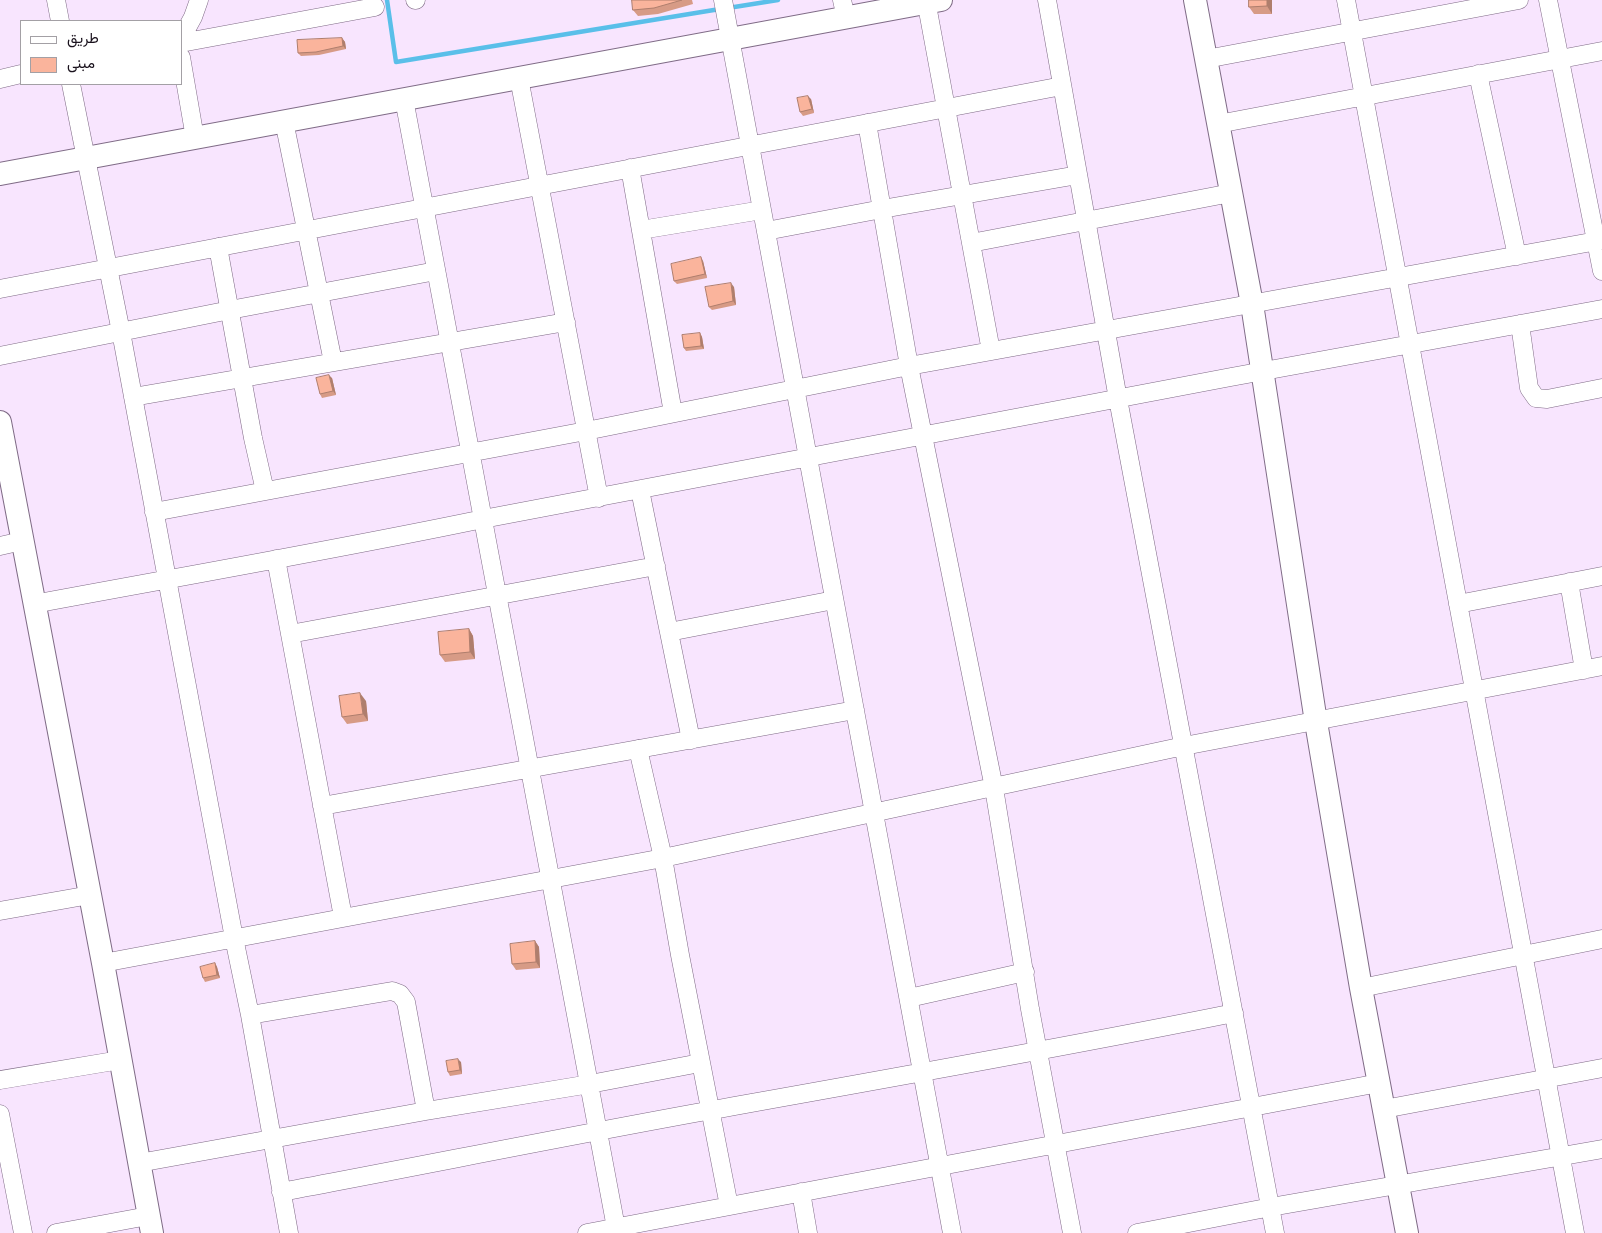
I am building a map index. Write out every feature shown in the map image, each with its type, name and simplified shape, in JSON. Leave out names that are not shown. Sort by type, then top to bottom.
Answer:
[{"type":"street","points":[[56,0],[60,20]]},
{"type":"street","points":[[182,37],[193,18],[199,0]]},
{"type":"street","points":[[722,0],[952,1233]]},
{"type":"street","points":[[1047,0],[1118,399],[1275,1233]]},
{"type":"street","points":[[1195,0],[1252,304],[1316,722],[1361,988],[1407,1233]]},
{"type":"street","points":[[1346,0],[1575,1233]]},
{"type":"street","points":[[1206,59],[1519,0]]},
{"type":"street","points":[[1548,0],[1599,241],[1602,271]]},
{"type":"street","points":[[0,174],[730,39],[844,9],[932,1],[946,107],[991,351]]},
{"type":"street","points":[[182,43],[375,7]]},
{"type":"street","points":[[1218,124],[1602,51]]},
{"type":"street","points":[[182,63],[195,138]]},
{"type":"street","points":[[0,79],[20,74]]},
{"type":"street","points":[[1478,74],[1517,256]]},
{"type":"street","points":[[519,78],[541,185],[599,498]]},
{"type":"street","points":[[71,85],[121,332],[250,1015],[289,1233]]},
{"type":"street","points":[[0,289],[1062,86]]},
{"type":"street","points":[[404,99],[617,1230]]},
{"type":"street","points":[[284,122],[333,362]]},
{"type":"street","points":[[867,123],[909,366],[994,788],[1024,972],[1072,1233]]},
{"type":"street","points":[[630,168],[673,413]]},
{"type":"street","points":[[766,231],[1078,175]]},
{"type":"street","points":[[971,243],[1231,193]]},
{"type":"street","points":[[641,230],[762,210]]},
{"type":"street","points":[[154,512],[586,431],[909,366],[1599,241]]},
{"type":"street","points":[[218,247],[265,491]]},
{"type":"street","points":[[0,356],[436,271]]},
{"type":"street","points":[[34,604],[1602,309]]},
{"type":"street","points":[[133,397],[566,322]]},
{"type":"street","points":[[1520,324],[1529,388],[1536,398],[1547,399],[1602,388]]},
{"type":"street","points":[[0,422],[103,963],[150,1224],[56,1233]]},
{"type":"street","points":[[640,490],[691,740]]},
{"type":"street","points":[[0,546],[22,541]]},
{"type":"street","points":[[276,558],[343,917]]},
{"type":"street","points":[[290,634],[656,566]]},
{"type":"street","points":[[1458,604],[1602,576]]},
{"type":"street","points":[[1569,582],[1584,670]]},
{"type":"street","points":[[669,632],[834,600]]},
{"type":"street","points":[[103,963],[663,858],[1184,746],[1602,666]]},
{"type":"street","points":[[322,806],[855,710]]},
{"type":"street","points":[[638,749],[663,858],[700,1063],[729,1206]]},
{"type":"street","points":[[0,911],[90,895]]},
{"type":"street","points":[[1361,988],[1602,939]]},
{"type":"street","points":[[909,998],[1024,972]]},
{"type":"street","points":[[250,1015],[392,991],[400,994],[406,1002],[426,1111]]},
{"type":"street","points":[[281,1192],[923,1073],[1234,1013]]},
{"type":"street","points":[[0,1080],[120,1060]]},
{"type":"street","points":[[139,1163],[700,1063]]},
{"type":"street","points":[[1384,1109],[1602,1068]]},
{"type":"street","points":[[587,1233],[617,1230],[801,1192],[1379,1082]]},
{"type":"street","points":[[0,1114],[23,1233]]},
{"type":"street","points":[[1137,1233],[1271,1207],[1602,1149]]},
{"type":"street","points":[[801,1192],[808,1233]]},
{"type":"building","points":[[632,0],[682,0],[654,8],[633,10]]},
{"type":"building","points":[[1249,0],[1267,0],[1267,6],[1249,7]]},
{"type":"building","points":[[342,38],[343,46],[316,52],[298,53],[297,40]]},
{"type":"building","points":[[808,96],[812,109],[800,112],[797,98]]},
{"type":"building","points":[[701,257],[705,274],[674,281],[671,264]]},
{"type":"building","points":[[731,283],[733,301],[709,307],[705,287]]},
{"type":"building","points":[[700,333],[701,346],[684,348],[682,335]]},
{"type":"building","points":[[329,375],[333,391],[320,394],[316,378]]},
{"type":"building","points":[[469,629],[470,652],[440,655],[438,632]]},
{"type":"building","points":[[360,693],[363,714],[342,717],[339,696]]},
{"type":"building","points":[[535,941],[536,962],[512,964],[510,944]]},
{"type":"building","points":[[215,963],[217,975],[203,978],[200,967]]},
{"type":"building","points":[[458,1059],[460,1070],[448,1072],[446,1061]]},
{"type":"waterway","points":[[387,0],[396,62],[720,9]]},
{"type":"waterway","points":[[728,8],[778,0]]}]
